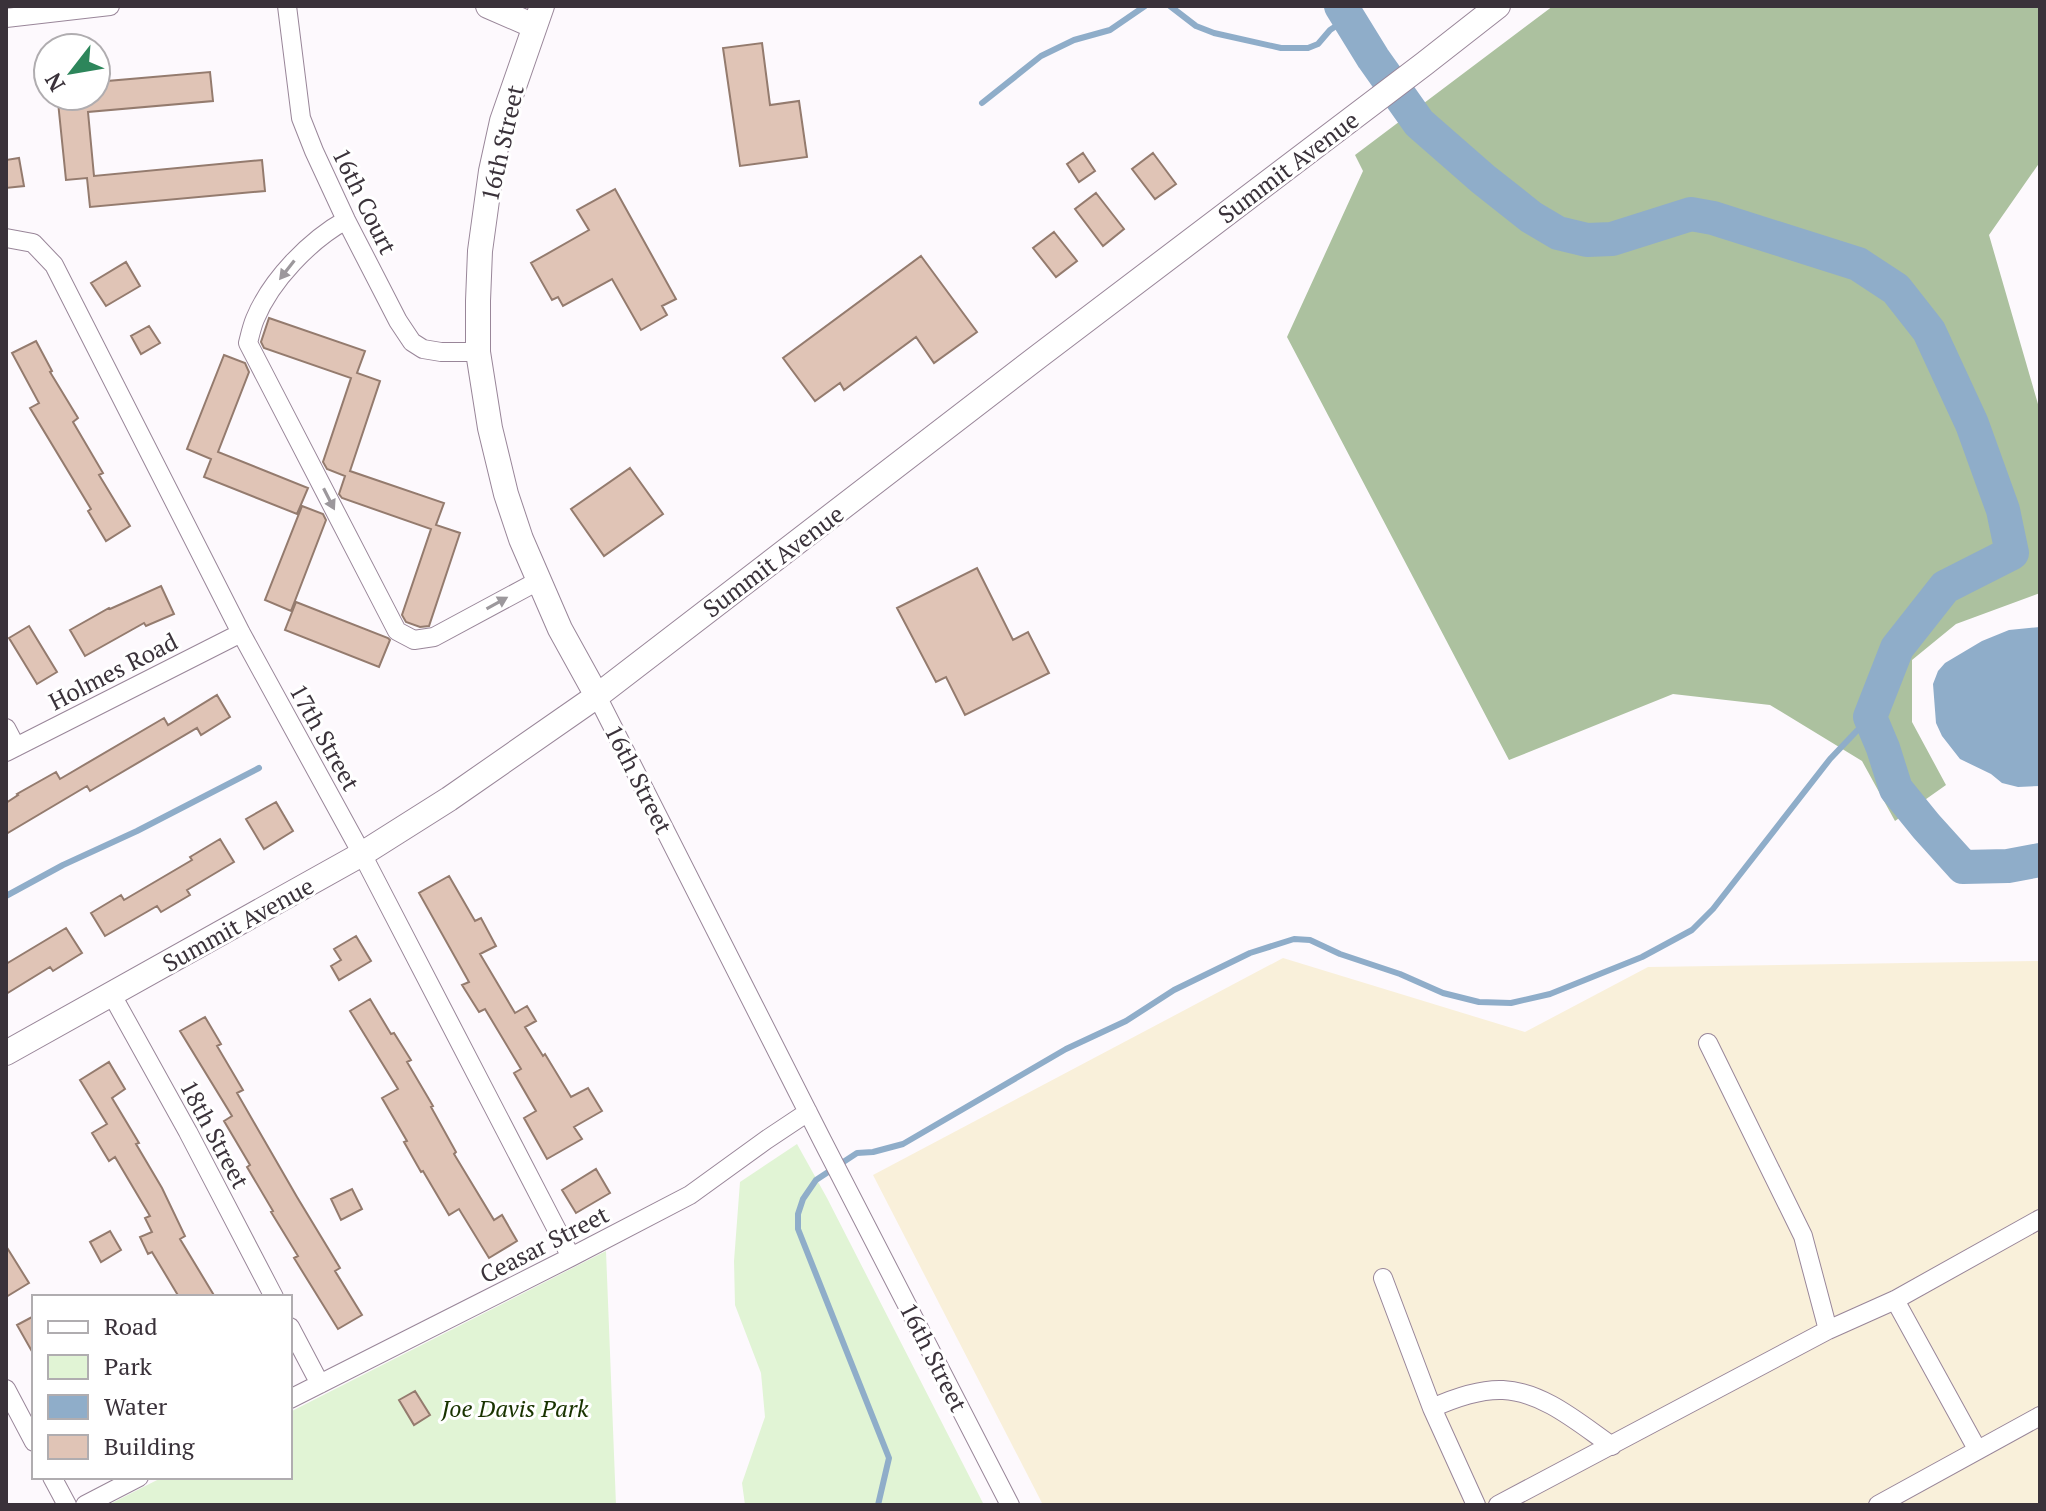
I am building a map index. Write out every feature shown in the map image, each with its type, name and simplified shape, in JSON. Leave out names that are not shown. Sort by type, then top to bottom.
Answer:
[{"type":"main road","points":[[488,6],[538,16]]},
{"type":"main road","name":"Summit Avenue","points":[[6,1053],[362,854],[449,799],[597,696],[1494,8]]},
{"type":"main road","name":"16th Street","points":[[538,16],[502,121],[491,171],[480,251],[478,352],[490,428],[521,539],[560,629],[597,696]]},
{"type":"street","points":[[6,18],[110,6]]},
{"type":"street","name":"16th Court","points":[[287,6],[301,118],[346,220],[398,321],[412,342],[423,349],[478,352]]},
{"type":"street","points":[[346,220],[301,252],[267,296],[254,319],[248,343],[397,631],[414,640],[434,637],[538,581]]},
{"type":"street","name":"17th Street","points":[[6,238],[33,243],[54,265],[241,633],[362,854],[571,1257]]},
{"type":"street","name":"Holmes Road","points":[[11,750],[241,633]]},
{"type":"street","name":"16th Street","points":[[597,696],[1010,1505]]},
{"type":"street","points":[[6,728],[11,750]]},
{"type":"street","name":"18th Street","points":[[112,995],[273,1295]]},
{"type":"street","points":[[1708,1043],[1803,1236],[1828,1330]]},
{"type":"street","name":"Ceasar Street","points":[[292,1398],[690,1195],[808,1112]]},
{"type":"street","points":[[1498,1505],[1828,1330],[1895,1300],[2040,1219]]},
{"type":"street","points":[[1383,1278],[1432,1408],[1476,1505]]},
{"type":"street","points":[[1895,1300],[1977,1449]]},
{"type":"street","points":[[292,1331],[320,1384]]},
{"type":"street","points":[[6,1389],[32,1438]]},
{"type":"street","points":[[1432,1408],[1459,1397],[1503,1390],[1533,1397],[1563,1412],[1612,1446]]},
{"type":"street","points":[[1878,1505],[2040,1416]]},
{"type":"street","points":[[53,1479],[67,1505]]},
{"type":"street","points":[[85,1505],[135,1479]]},
{"type":"shaded area","points":[[1283,958],[1525,1032],[1648,967],[2040,961],[2040,1505],[1043,1505],[873,1175]]},
{"type":"green space","points":[[1553,6],[2040,6],[2040,162],[1989,235],[2040,411],[2040,593],[1956,624],[1912,660],[1912,722],[1946,785],[1895,821],[1862,761],[1770,705],[1673,694],[1509,760],[1287,337],[1363,171],[1355,155]]},
{"type":"green space","points":[[797,1144],[984,1505],[745,1505],[742,1483],[765,1417],[761,1373],[735,1305],[734,1261],[740,1182]]},
{"type":"green space","name":"Joe Davis Park","points":[[606,1251],[616,1505],[108,1505],[159,1479],[292,1479],[292,1411]]},
{"type":"water","points":[[2040,627],[2040,786],[2018,787],[2002,783],[1960,759],[1936,723],[1933,684],[1945,663],[1982,641],[2009,630]]},
{"type":"building","points":[[762,43],[770,105],[799,101],[807,157],[740,166],[723,48]]},
{"type":"building","points":[[210,72],[213,101],[112,110],[112,81]]},
{"type":"building","points":[[59,112],[88,112],[94,176],[262,160],[265,191],[90,207],[87,178],[66,180]]},
{"type":"building","points":[[1083,153],[1095,171],[1079,182],[1067,164]]},
{"type":"building","points":[[1153,153],[1176,184],[1155,199],[1132,169]]},
{"type":"building","points":[[19,158],[24,186],[6,188],[6,160]]},
{"type":"building","points":[[615,189],[676,299],[662,306],[667,315],[641,330],[612,279],[563,306],[558,297],[552,300],[531,263],[589,230],[577,210]]},
{"type":"building","points":[[1096,193],[1124,229],[1103,246],[1075,209]]},
{"type":"building","points":[[1054,232],[1077,261],[1056,277],[1033,248]]},
{"type":"building","points":[[921,256],[977,332],[934,363],[916,337],[844,390],[840,383],[815,401],[783,358]]},
{"type":"building","points":[[126,262],[140,286],[106,306],[91,283]]},
{"type":"building","points":[[269,318],[365,351],[357,373],[380,381],[350,471],[444,503],[436,525],[460,533],[429,626],[420,627],[406,622],[402,615],[431,529],[342,498],[339,494],[345,476],[327,469],[323,462],[351,378],[264,348],[261,342]]},
{"type":"building","points":[[149,326],[160,343],[141,354],[131,336]]},
{"type":"building","points":[[36,341],[50,372],[78,418],[73,422],[103,473],[99,475],[130,526],[106,541],[88,511],[91,509],[30,408],[39,403],[12,353]]},
{"type":"building","points":[[224,355],[245,363],[249,372],[218,452],[308,488],[297,514],[204,477],[211,459],[187,449]]},
{"type":"building","points":[[630,468],[663,514],[604,556],[571,509]]},
{"type":"building","points":[[302,506],[323,514],[326,520],[291,611],[265,600]]},
{"type":"building","points":[[977,568],[1013,640],[1028,632],[1049,673],[965,715],[946,677],[936,682],[897,608]]},
{"type":"building","points":[[161,586],[174,614],[146,626],[144,623],[85,656],[70,630],[109,608]]},
{"type":"building","points":[[296,602],[388,638],[390,640],[379,667],[285,630]]},
{"type":"building","points":[[29,626],[57,672],[37,684],[9,638]]},
{"type":"building","points":[[217,695],[230,717],[201,735],[197,728],[90,791],[87,786],[6,834],[6,803],[17,794],[56,772],[60,779],[164,718],[168,725]]},
{"type":"building","points":[[276,802],[293,831],[264,849],[246,819]]},
{"type":"building","points":[[220,839],[234,862],[187,890],[190,895],[161,912],[157,906],[105,936],[91,913],[121,895],[124,900],[192,860],[190,857]]},
{"type":"building","points":[[449,876],[475,921],[481,918],[496,946],[480,954],[515,1013],[527,1006],[536,1021],[525,1027],[571,1097],[588,1088],[602,1111],[574,1127],[582,1139],[547,1159],[524,1118],[536,1111],[514,1073],[521,1069],[485,1009],[479,1012],[462,985],[469,982],[419,893]]},
{"type":"building","points":[[66,928],[82,953],[53,971],[50,967],[6,994],[6,964]]},
{"type":"building","points":[[356,936],[371,961],[339,980],[331,966],[341,960],[334,949]]},
{"type":"building","points":[[370,999],[411,1060],[407,1062],[433,1106],[456,1152],[454,1154],[494,1220],[502,1215],[517,1241],[489,1258],[459,1209],[449,1215],[421,1172],[382,1098],[398,1089],[350,1011]]},
{"type":"building","points":[[205,1017],[221,1044],[217,1046],[243,1090],[237,1093],[340,1268],[335,1271],[362,1315],[338,1329],[294,1258],[298,1256],[271,1212],[247,1167],[250,1165],[224,1121],[232,1116],[180,1031]]},
{"type":"building","points":[[109,1062],[125,1089],[112,1098],[162,1188],[185,1236],[180,1239],[214,1295],[178,1295],[152,1252],[148,1254],[140,1237],[152,1232],[145,1218],[150,1216],[115,1157],[109,1161],[92,1133],[107,1124],[80,1080]]},
{"type":"building","points":[[596,1169],[610,1193],[576,1213],[562,1190]]},
{"type":"building","points":[[352,1189],[362,1209],[341,1220],[331,1199]]},
{"type":"building","points":[[110,1231],[121,1250],[101,1262],[90,1242]]},
{"type":"building","points":[[6,1246],[29,1283],[6,1297]]},
{"type":"building","points":[[32,1317],[32,1351],[17,1325]]},
{"type":"building","points":[[415,1391],[430,1415],[414,1425],[399,1400]]},
{"type":"waterway","points":[[982,103],[1041,56],[1074,40],[1110,30],[1145,6]]},
{"type":"waterway","points":[[1170,6],[1196,26],[1214,33],[1281,48],[1308,48],[1318,44],[1330,30],[1348,18]]},
{"type":"waterway","points":[[1341,6],[1419,123],[1531,217],[1558,233],[1587,240],[1612,239],[1691,214],[1713,218],[1858,264],[1896,289],[1929,331],[1972,424],[2003,510],[2012,553],[1945,587],[1897,648],[1870,717],[1896,789],[1963,867],[2008,866],[2040,860]]},
{"type":"waterway","points":[[878,1505],[889,1458],[798,1229],[798,1214],[803,1199],[816,1180],[857,1153],[903,1144],[1066,1049],[1126,1021],[1174,990],[1250,953],[1294,939],[1310,940],[1443,993],[1479,1002],[1511,1003],[1550,994],[1642,957],[1692,930],[1713,909],[1830,759],[1870,717]]},
{"type":"waterway","points":[[6,896],[259,768]]}]
